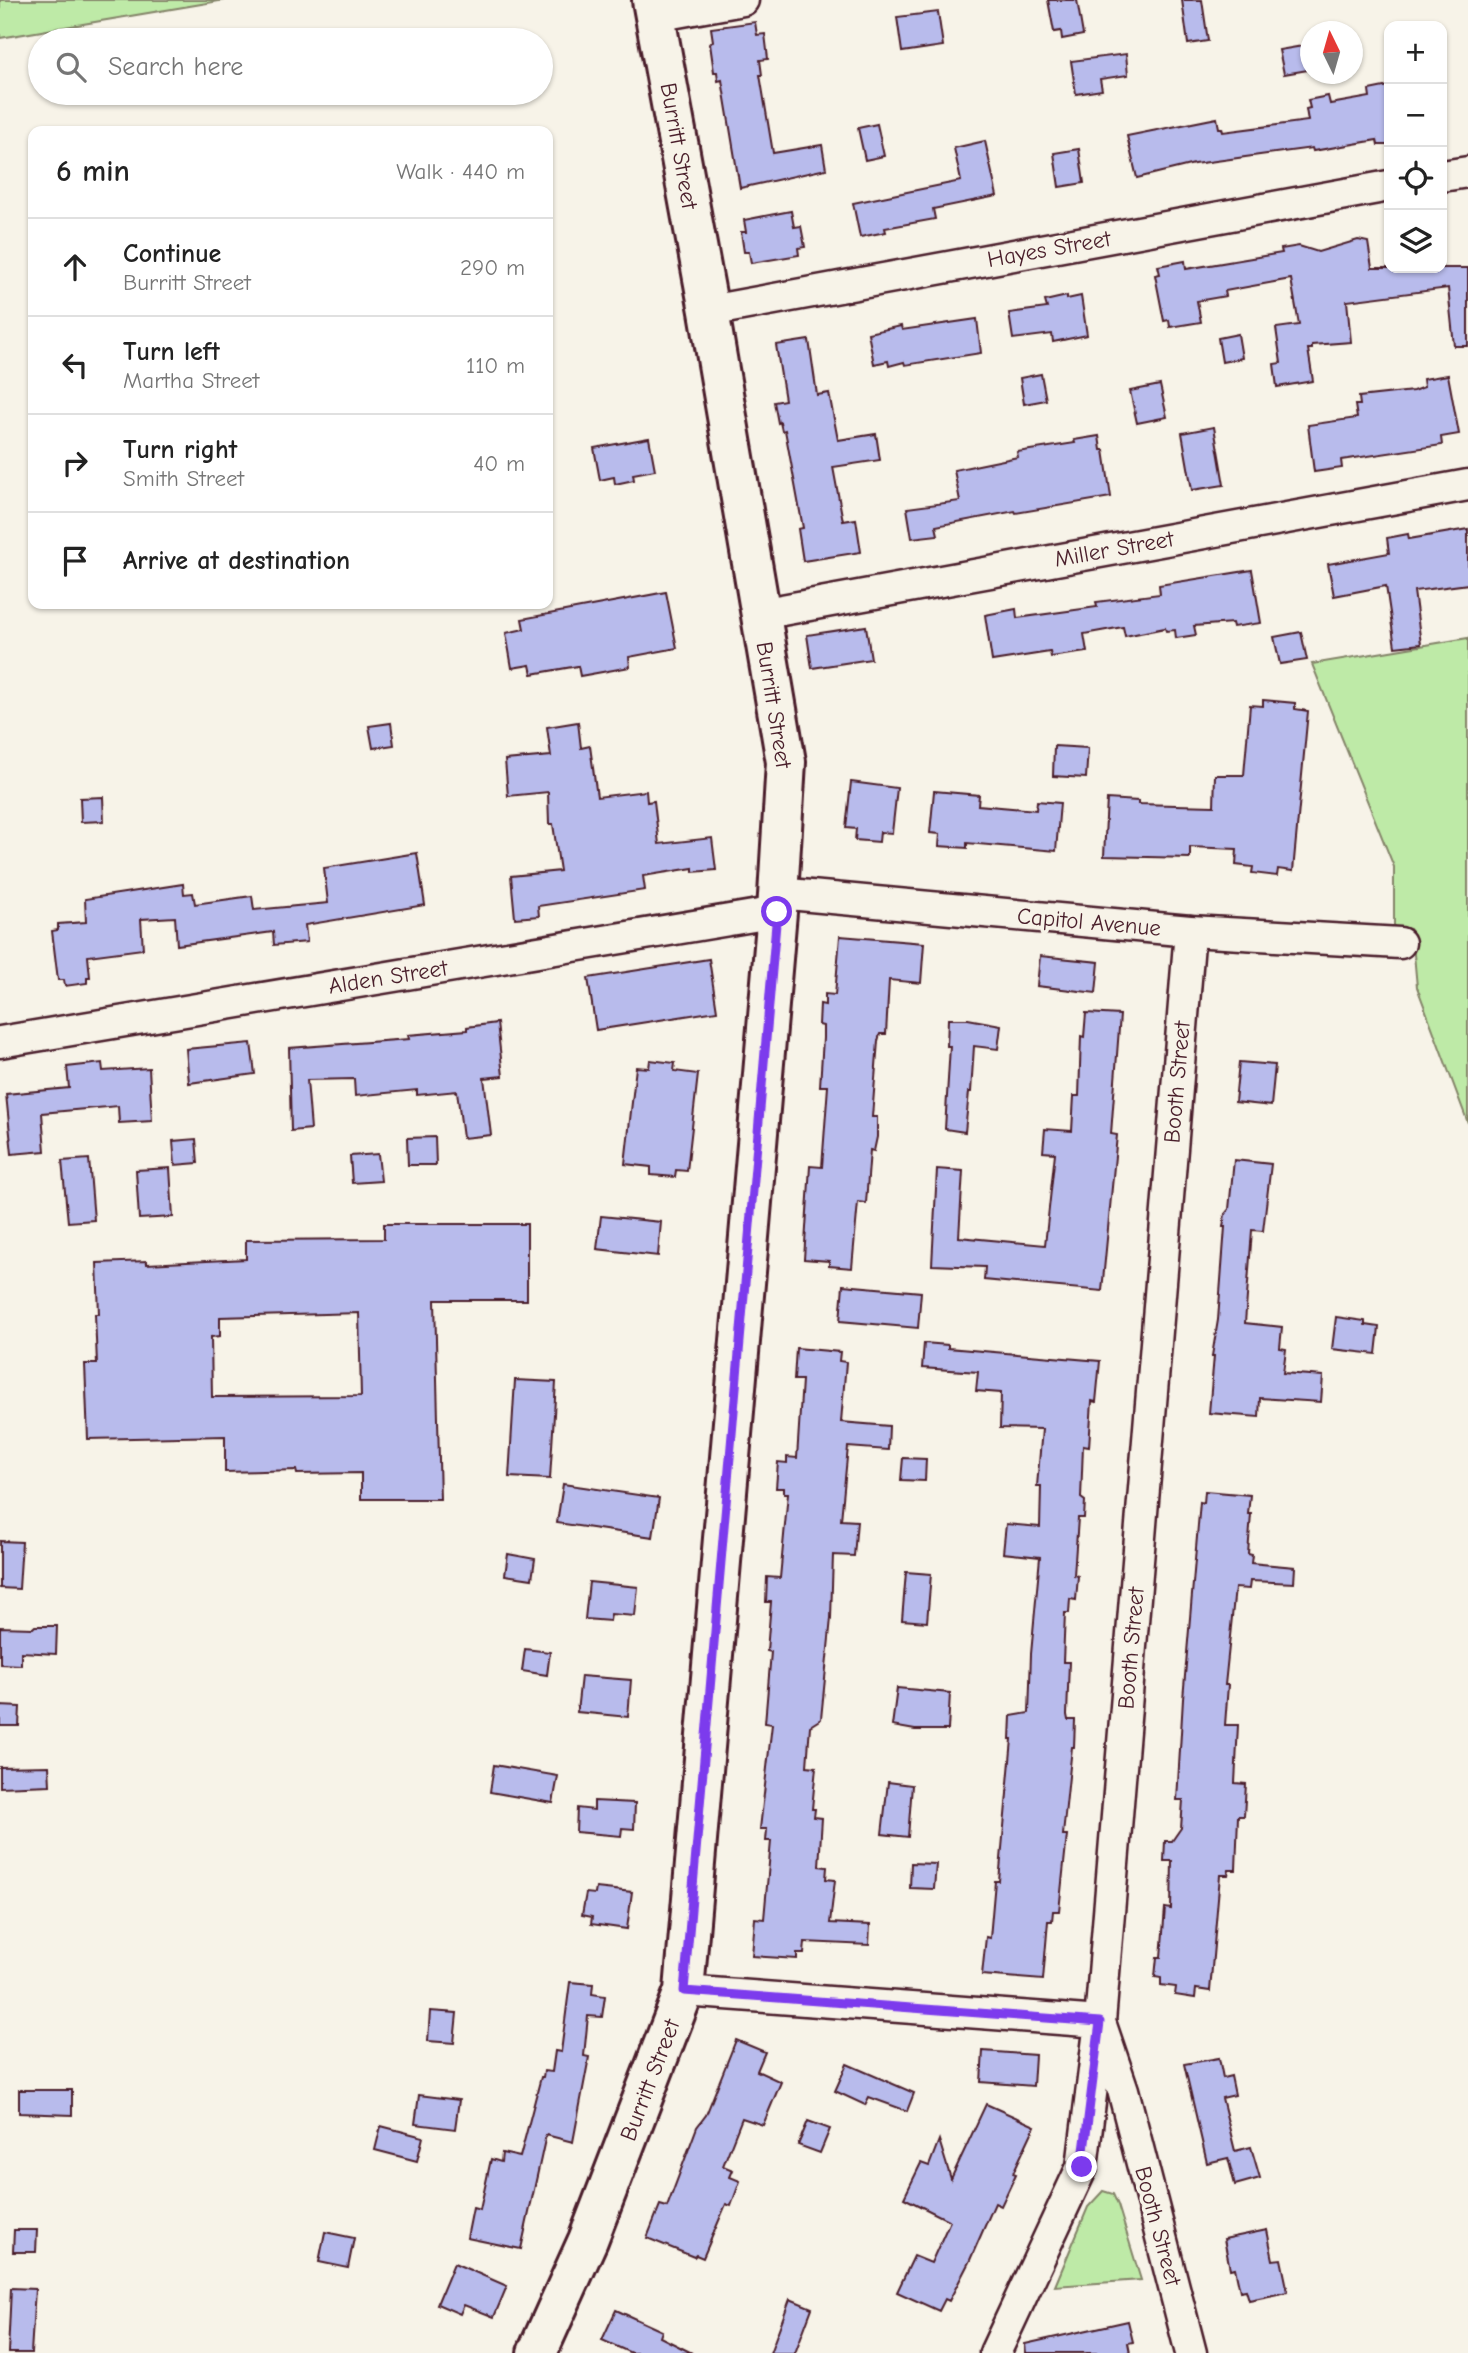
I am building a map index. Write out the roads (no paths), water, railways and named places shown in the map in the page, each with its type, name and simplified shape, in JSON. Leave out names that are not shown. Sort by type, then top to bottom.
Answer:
[{"type":"street","points":[[653,8],[743,0]]},
{"type":"street","name":"Burritt Street","points":[[537,2353],[588,2240],[684,1991],[777,903],[786,762],[709,311],[653,8]]},
{"type":"street","points":[[1447,175],[1468,172]]},
{"type":"street","name":"Hayes Street","points":[[709,311],[1384,187]]},
{"type":"street","name":"Miller Street","points":[[760,614],[1468,485]]},
{"type":"street","name":"Capitol Avenue","points":[[777,903],[1400,943]]},
{"type":"street","name":"Alden Street","points":[[0,1042],[777,903]]},
{"type":"street","name":"Booth Street","points":[[1190,931],[1100,2022],[1123,2090],[1191,2353]]},
{"type":"street","points":[[684,1991],[1100,2022],[1082,2167],[995,2353]]}]
